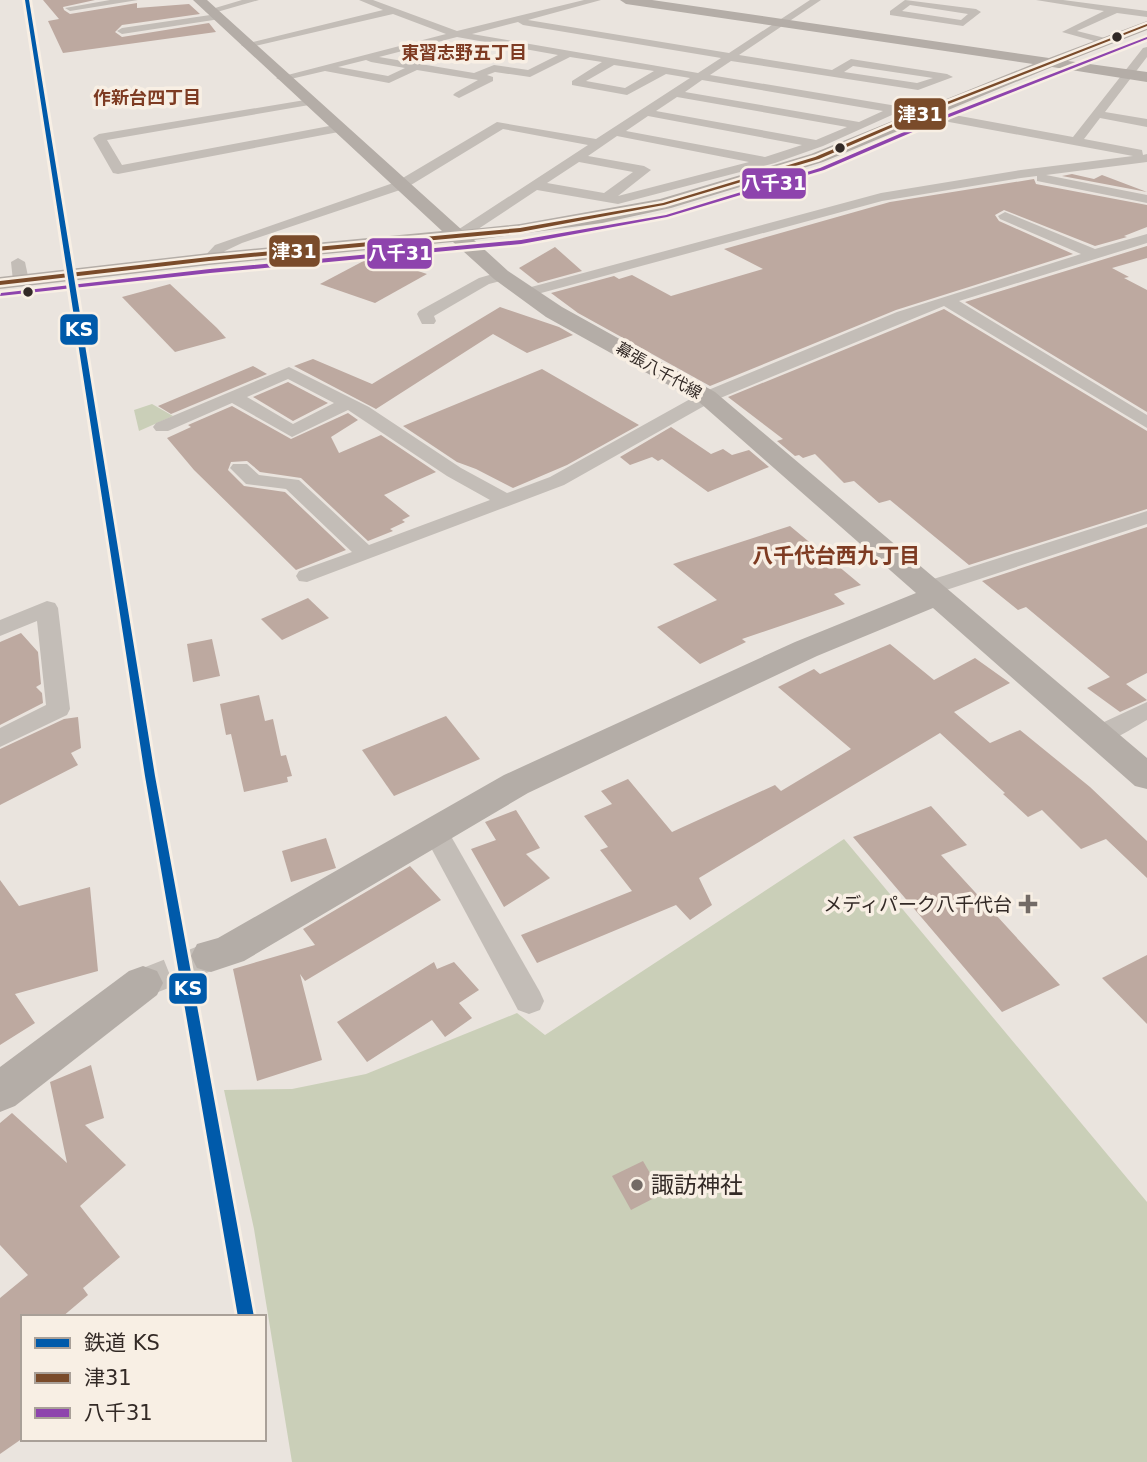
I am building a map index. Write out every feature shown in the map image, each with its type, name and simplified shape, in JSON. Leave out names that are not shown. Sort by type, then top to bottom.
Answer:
[{"type":"street","points":[[70,8],[133,0]]},
{"type":"street","points":[[121,31],[254,0]]},
{"type":"street","points":[[364,0],[455,34],[897,110],[818,143],[765,161],[618,200],[534,185]]},
{"type":"street","points":[[282,78],[596,0]]},
{"type":"street","points":[[626,0],[785,21]]},
{"type":"street","points":[[657,0],[1136,72],[1147,77]]},
{"type":"street","points":[[808,0],[815,0]]},
{"type":"street","points":[[458,236],[815,0]]},
{"type":"street","points":[[1041,0],[1147,14]]},
{"type":"street","points":[[909,1],[976,12],[963,23],[892,13],[909,1]]},
{"type":"street","name":"幕張八千代線","points":[[209,9],[503,276],[524,293],[707,397],[1147,777]]},
{"type":"street","points":[[1105,41],[1067,32],[1116,10]]},
{"type":"street","points":[[246,45],[393,11]]},
{"type":"street","points":[[540,14],[634,29],[619,38]]},
{"type":"street","points":[[512,21],[835,74],[918,87],[947,77],[851,62],[835,74]]},
{"type":"street","points":[[0,283],[19,271],[209,259],[458,236],[602,218],[664,204],[817,158],[922,113],[1147,25]]},
{"type":"street","points":[[1076,141],[1136,72],[1147,50]]},
{"type":"street","points":[[478,76],[494,68],[530,74],[568,54]]},
{"type":"street","points":[[362,57],[489,79],[459,94]]},
{"type":"street","points":[[612,61],[576,83],[627,92],[664,70]]},
{"type":"street","points":[[321,68],[389,80],[415,67]]},
{"type":"street","points":[[673,93],[859,125]]},
{"type":"street","points":[[311,102],[172,142],[118,170],[99,138],[172,142],[340,128]]},
{"type":"street","points":[[645,112],[818,143]]},
{"type":"street","points":[[922,113],[1147,156]]},
{"type":"street","points":[[1098,114],[1147,123]]},
{"type":"street","points":[[209,259],[219,248],[237,240],[401,185],[501,125],[597,143]]},
{"type":"street","points":[[612,132],[765,161]]},
{"type":"street","points":[[524,293],[881,197],[1147,156]]},
{"type":"street","points":[[575,157],[644,170],[604,199]]},
{"type":"street","points":[[1021,174],[1147,199]]},
{"type":"street","points":[[1005,216],[1094,254]]},
{"type":"street","points":[[307,576],[557,481],[707,397],[946,300],[1147,238]]},
{"type":"street","points":[[428,321],[425,314],[484,281],[503,276]]},
{"type":"street","points":[[946,300],[1147,423]]},
{"type":"street","points":[[162,426],[289,372],[348,403],[454,472],[505,500]]},
{"type":"street","points":[[233,396],[292,430],[348,403]]},
{"type":"street","points":[[240,468],[253,480],[292,484],[366,554]]},
{"type":"street","points":[[211,956],[230,950],[516,784],[933,592],[1147,517]]},
{"type":"street","points":[[0,629],[47,608],[58,709],[0,738]]},
{"type":"street","points":[[1098,735],[1147,710]]},
{"type":"street","points":[[435,831],[529,1001]]},
{"type":"street","points":[[0,1092],[144,984]]},
{"type":"green space","points":[[152,404],[173,416],[139,431],[134,410]]},
{"type":"green space","points":[[844,839],[1147,1202],[1147,1462],[292,1462],[254,1229],[224,1090],[292,1089],[366,1074],[517,1013],[545,1035]]},
{"type":"building","points":[[43,0],[95,0],[63,7],[70,14],[137,3],[137,8],[189,4],[200,14],[122,25],[115,32],[122,37],[209,23],[216,32],[63,53],[48,21],[59,19]]},
{"type":"building","points":[[1072,174],[1094,179],[1102,175],[1147,192],[1062,176]]},
{"type":"building","points":[[1034,179],[1036,184],[1147,205],[1147,227],[1124,236],[1127,237],[1095,246],[1004,210],[995,215],[999,221],[1073,254],[896,310],[710,386],[578,313],[551,293],[614,276],[619,279],[632,275],[671,296],[763,269],[724,249],[890,202]]},
{"type":"building","points":[[1147,246],[1147,258],[1112,268],[1147,290],[1147,412],[965,302]]},
{"type":"building","points":[[555,247],[582,271],[538,283],[519,268]]},
{"type":"building","points":[[373,256],[427,274],[375,303],[320,284]]},
{"type":"building","points":[[170,284],[226,338],[175,352],[122,297]]},
{"type":"building","points":[[500,307],[559,327],[573,335],[527,353],[493,334],[376,409],[294,366],[313,359],[372,384]]},
{"type":"building","points":[[944,309],[1147,431],[1147,509],[969,565],[890,500],[879,503],[854,481],[844,483],[815,454],[803,458],[795,456],[777,441],[783,439],[728,397]]},
{"type":"building","points":[[253,366],[267,374],[171,414],[158,406]]},
{"type":"building","points":[[542,369],[639,425],[567,465],[513,488],[457,462],[403,426]]},
{"type":"building","points":[[288,382],[328,403],[293,421],[253,397]]},
{"type":"building","points":[[232,406],[291,439],[348,413],[358,420],[331,437],[339,453],[381,435],[436,472],[384,495],[410,516],[402,520],[405,522],[390,529],[393,531],[368,541],[301,478],[260,472],[247,461],[231,462],[228,470],[244,486],[285,492],[346,550],[296,570],[194,470],[167,438],[191,427],[188,425]]},
{"type":"building","points":[[671,427],[711,454],[723,449],[732,455],[749,450],[769,467],[708,492],[662,459],[658,461],[652,457],[630,465],[620,457]]},
{"type":"building","points":[[790,526],[861,585],[834,594],[845,604],[742,639],[746,642],[700,664],[657,627],[717,600],[673,564]]},
{"type":"building","points":[[1147,527],[1147,673],[1126,684],[1147,700],[1120,712],[1087,688],[1110,677],[1026,607],[1018,610],[982,581]]},
{"type":"building","points":[[308,598],[329,618],[282,640],[261,619]]},
{"type":"building","points":[[21,633],[38,652],[41,684],[36,687],[42,693],[43,703],[0,725],[0,642]]},
{"type":"building","points":[[212,639],[220,676],[193,682],[187,644]]},
{"type":"building","points":[[890,644],[934,680],[975,658],[1010,683],[954,712],[990,743],[1020,730],[1090,787],[1147,841],[1147,878],[1106,839],[1081,849],[1042,810],[1028,817],[940,733],[699,878],[712,905],[690,920],[676,905],[537,963],[521,935],[632,891],[600,850],[608,847],[584,816],[612,804],[601,791],[628,779],[672,832],[775,785],[781,791],[851,749],[778,687],[814,669],[820,674]]},
{"type":"building","points":[[259,695],[265,721],[273,719],[281,756],[286,755],[292,776],[287,777],[288,782],[244,792],[231,734],[226,735],[220,704]]},
{"type":"building","points":[[446,716],[480,759],[394,796],[362,750]]},
{"type":"building","points":[[78,717],[81,748],[71,753],[78,765],[0,805],[0,749],[64,719]]},
{"type":"building","points":[[931,806],[967,845],[941,855],[1060,985],[1002,1012],[853,837]]},
{"type":"building","points":[[516,810],[540,848],[526,854],[550,878],[504,907],[471,849],[496,840],[485,822]]},
{"type":"building","points":[[326,838],[336,868],[291,882],[282,851]]},
{"type":"building","points":[[410,866],[441,900],[305,981],[300,974],[322,1060],[257,1081],[233,969],[315,945],[303,929]]},
{"type":"building","points":[[0,880],[19,906],[90,887],[98,971],[15,994],[35,1023],[0,1045]]},
{"type":"building","points":[[1147,955],[1147,1024],[1102,978]]},
{"type":"building","points":[[434,962],[437,969],[454,962],[479,990],[459,1003],[472,1018],[445,1037],[432,1020],[367,1062],[337,1022]]},
{"type":"building","points":[[91,1065],[104,1118],[85,1125],[126,1165],[80,1206],[120,1257],[83,1288],[88,1295],[64,1315],[21,1315],[21,1439],[0,1454],[0,1298],[28,1275],[0,1245],[0,1123],[12,1113],[67,1163],[50,1082]]},
{"type":"building","name":"諏訪神社","points":[[643,1161],[662,1194],[631,1210],[612,1176]]},
{"type":"tunnel","points":[[143,983],[211,956]]},
{"type":"rail line","name":"KS","points":[[27,0],[150,776],[246,1315]]},
{"type":"transit line","name":"津31","points":[[0,283],[209,259],[520,230],[664,204],[817,158],[922,113],[1147,25]]},
{"type":"transit line","name":"八千31","points":[[1,295],[210,271],[521,242],[667,216],[822,169],[927,124],[1147,38]]},
{"type":"place","name":"メディパーク八千代台","points":[[1028,904]]},
{"type":"place","name":"諏訪神社","points":[[637,1185]]},
{"type":"district","name":"東習志野五丁目","points":[[464,53]]},
{"type":"district","name":"作新台四丁目","points":[[147,98]]},
{"type":"district","name":"八千代台西九丁目","points":[[836,556]]}]
